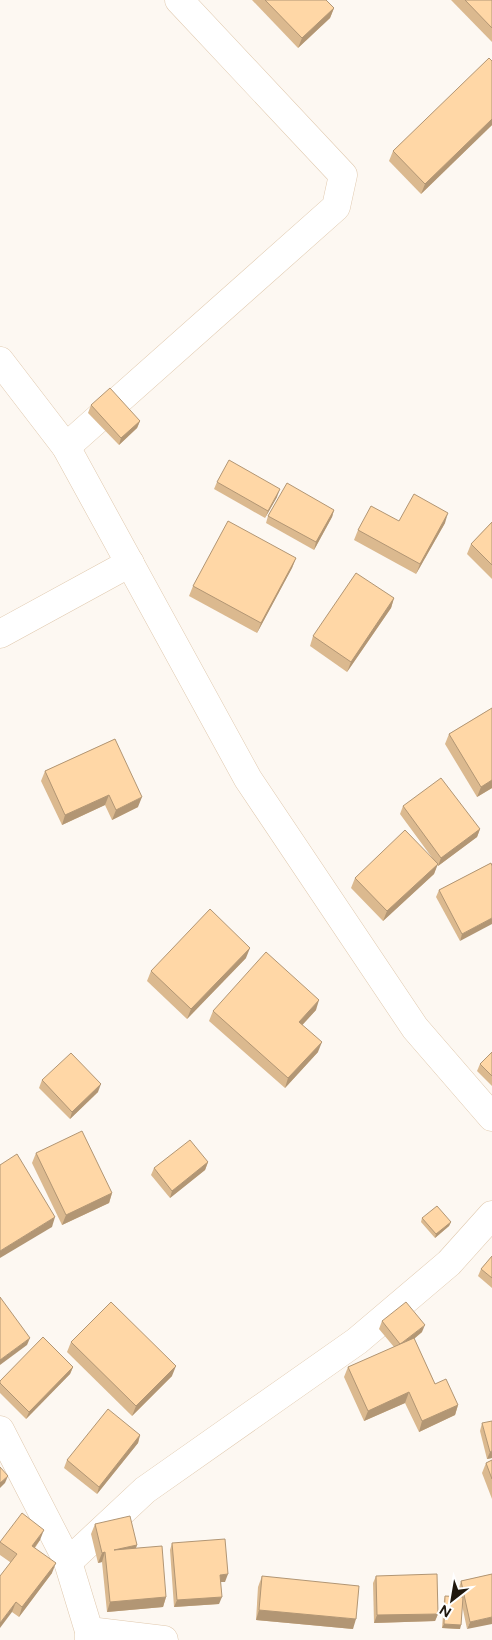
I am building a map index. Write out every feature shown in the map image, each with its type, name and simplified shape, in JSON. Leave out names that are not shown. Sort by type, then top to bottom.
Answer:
[{"type":"street","points":[[66,447],[336,207],[343,175],[179,0]]},
{"type":"street","points":[[0,361],[66,447],[248,779],[415,1028],[492,1117]]},
{"type":"street","points":[[0,634],[130,562]]},
{"type":"street","points":[[68,1562],[145,1490],[357,1341],[449,1263],[492,1215]]},
{"type":"street","points":[[0,1430],[68,1562],[86,1637],[164,1640]]},
{"type":"building","points":[[265,0],[326,0],[334,8],[302,38]]},
{"type":"building","points":[[465,0],[492,0],[492,28]]},
{"type":"building","points":[[489,58],[492,61],[492,119],[425,184],[393,151]]},
{"type":"building","points":[[110,388],[140,421],[121,438],[91,405]]},
{"type":"building","points":[[229,460],[280,489],[268,511],[217,482]]},
{"type":"building","points":[[287,483],[334,510],[316,542],[268,516]]},
{"type":"building","points":[[414,494],[448,513],[420,564],[358,530],[371,506],[399,521]]},
{"type":"building","points":[[228,521],[296,558],[261,623],[193,586]]},
{"type":"building","points":[[492,522],[492,565],[471,544]]},
{"type":"building","points":[[356,573],[394,598],[351,662],[313,636]]},
{"type":"building","points":[[492,708],[492,780],[481,787],[449,734]]},
{"type":"building","points":[[115,739],[142,797],[116,810],[109,795],[65,815],[45,771]]},
{"type":"building","points":[[441,778],[480,829],[441,858],[403,806]]},
{"type":"building","points":[[405,830],[438,864],[387,911],[355,878]]},
{"type":"building","points":[[491,863],[492,918],[462,934],[439,890]]},
{"type":"building","points":[[210,909],[250,948],[191,1009],[151,971]]},
{"type":"building","points":[[266,952],[319,1000],[299,1022],[322,1042],[288,1078],[213,1011]]},
{"type":"building","points":[[492,1052],[492,1076],[480,1064]]},
{"type":"building","points":[[71,1053],[101,1084],[72,1112],[42,1080]]},
{"type":"building","points":[[82,1131],[112,1193],[66,1215],[36,1153]]},
{"type":"building","points":[[190,1140],[208,1162],[172,1191],[154,1168]]},
{"type":"building","points":[[17,1154],[55,1217],[0,1251],[0,1165]]},
{"type":"building","points":[[437,1206],[451,1222],[436,1234],[422,1218]]},
{"type":"building","points":[[492,1256],[492,1278],[481,1269]]},
{"type":"building","points":[[0,1297],[30,1338],[0,1360]]},
{"type":"building","points":[[111,1302],[176,1366],[136,1406],[71,1342]]},
{"type":"building","points":[[406,1302],[425,1325],[400,1344],[382,1321]]},
{"type":"building","points":[[43,1337],[73,1367],[29,1412],[0,1381]]},
{"type":"building","points":[[414,1338],[435,1384],[446,1379],[458,1405],[422,1421],[409,1392],[368,1411],[348,1367]]},
{"type":"building","points":[[108,1409],[140,1435],[99,1487],[67,1460]]},
{"type":"building","points":[[492,1421],[492,1451],[490,1452],[482,1423]]},
{"type":"building","points":[[492,1460],[492,1479],[486,1463]]},
{"type":"building","points":[[0,1467],[8,1476],[0,1483]]},
{"type":"building","points":[[22,1513],[44,1530],[32,1546],[56,1563],[22,1607],[16,1602],[0,1623],[0,1576],[17,1554],[0,1542]]},
{"type":"building","points":[[130,1516],[137,1545],[114,1550],[162,1546],[166,1597],[110,1602],[105,1552],[102,1553],[95,1524]]},
{"type":"building","points":[[225,1539],[228,1574],[220,1575],[222,1597],[177,1600],[172,1543]]},
{"type":"building","points":[[437,1574],[438,1614],[377,1615],[376,1576]]},
{"type":"building","points":[[492,1574],[492,1617],[470,1622],[461,1581]]},
{"type":"building","points":[[262,1576],[359,1586],[356,1619],[259,1610]]},
{"type":"building","points":[[445,1596],[463,1597],[461,1625],[444,1624]]}]
